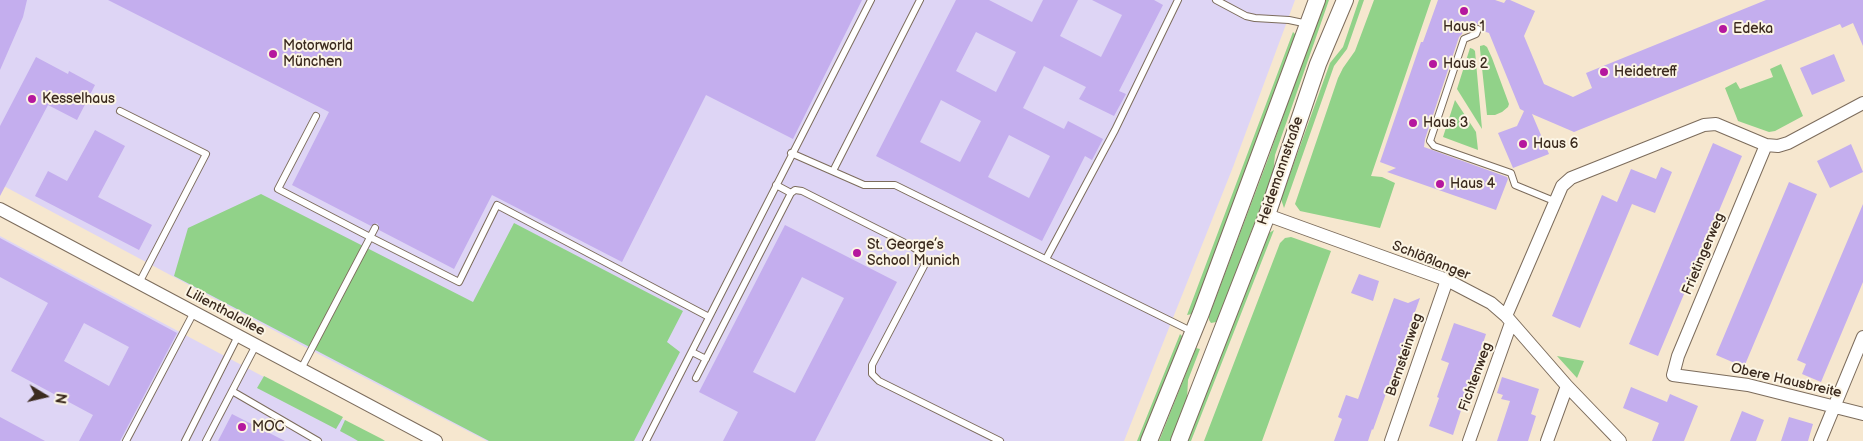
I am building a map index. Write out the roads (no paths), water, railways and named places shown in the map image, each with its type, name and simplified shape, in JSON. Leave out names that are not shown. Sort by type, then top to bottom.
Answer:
[{"type":"main road","name":"Heidemannstraße","points":[[1149,441],[1194,332],[1316,0]]},
{"type":"main road","name":"Heidemannstraße","points":[[1179,441],[1266,215],[1318,64],[1345,0]]},
{"type":"main road","points":[[1194,332],[1217,342]]},
{"type":"street","points":[[1766,145],[1778,146],[1788,143],[1863,103]]},
{"type":"street","name":"Fichtenweg","points":[[1469,441],[1508,320],[1554,201],[1562,186],[1571,178],[1704,125],[1716,124],[1766,145]]},
{"type":"street","name":"Frietingerweg","points":[[1673,375],[1678,356],[1766,145]]},
{"type":"street","name":"Lilienthalallee","points":[[0,209],[436,441]]},
{"type":"street","name":"Schlößlanger","points":[[1266,215],[1447,280],[1491,303],[1620,441]]},
{"type":"street","name":"Bernsteinweg","points":[[1391,441],[1447,280]]},
{"type":"street","points":[[1820,441],[1863,337]]},
{"type":"street","name":"Obere Hausbreite","points":[[1673,375],[1748,385],[1863,414]]},
{"type":"street","points":[[1547,441],[1567,386]]},
{"type":"lane","points":[[646,441],[791,153],[871,0]]},
{"type":"lane","points":[[833,171],[920,0]]},
{"type":"lane","points":[[1046,259],[1115,130],[1178,0]]},
{"type":"lane","points":[[1216,0],[1246,16],[1289,20],[1308,24]]},
{"type":"lane","points":[[1478,29],[1476,34],[1464,39],[1430,141],[1434,146],[1511,172],[1515,185],[1554,201]]},
{"type":"lane","points":[[120,112],[206,154],[139,283]]},
{"type":"lane","points":[[316,116],[278,189],[370,237],[459,282],[497,205],[709,317]]},
{"type":"lane","points":[[791,153],[864,185],[895,184],[1194,332]]},
{"type":"lane","points":[[776,185],[791,193]]},
{"type":"lane","points":[[696,378],[791,193],[795,190],[802,191],[919,251],[923,257],[924,266],[872,365],[872,374],[879,382],[1000,441]]},
{"type":"lane","points":[[301,369],[375,228]]},
{"type":"lane","points":[[707,305],[709,317]]},
{"type":"lane","points":[[126,441],[194,312]]},
{"type":"lane","points":[[184,441],[238,336]]},
{"type":"lane","points":[[206,441],[256,345]]},
{"type":"lane","points":[[692,352],[706,359]]},
{"type":"lane","points":[[232,392],[318,441]]},
{"type":"place","name":"Haus 1","points":[[1464,11]]},
{"type":"place","name":"Edeka","points":[[1723,29]]},
{"type":"place","name":"Motorworld München","points":[[273,54]]},
{"type":"place","name":"Haus 2","points":[[1433,64]]},
{"type":"place","name":"Heidetreff","points":[[1604,72]]},
{"type":"place","name":"Kesselhaus","points":[[32,99]]},
{"type":"place","name":"Haus 3","points":[[1413,123]]},
{"type":"place","name":"Haus 6","points":[[1523,144]]},
{"type":"place","name":"Haus 4","points":[[1440,184]]},
{"type":"place","name":"St. George’s School Munich","points":[[857,253]]},
{"type":"place","name":"MOC","points":[[242,427]]}]
